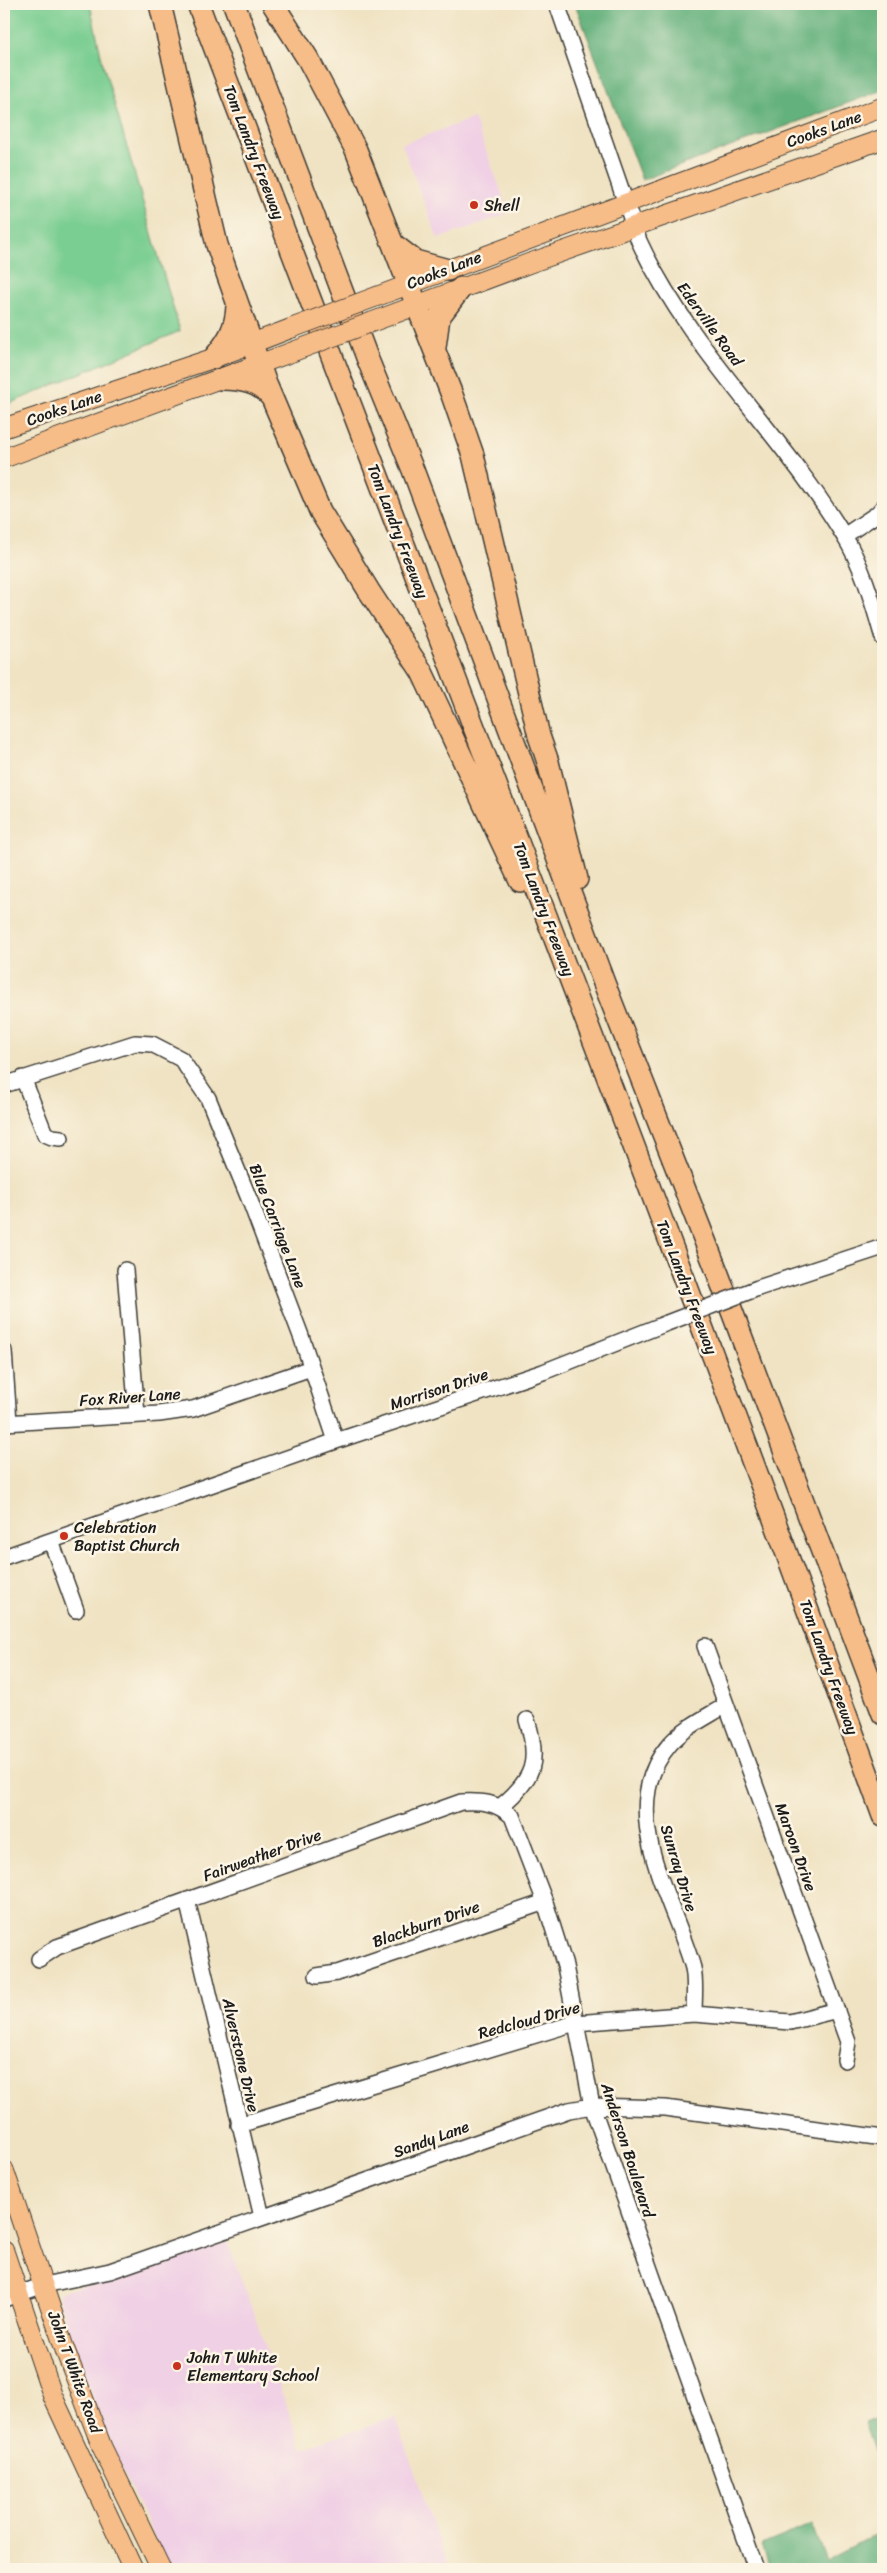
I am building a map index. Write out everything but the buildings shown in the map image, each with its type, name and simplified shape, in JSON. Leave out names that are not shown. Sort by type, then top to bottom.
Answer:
[{"type":"highway","points":[[160,4],[217,245],[237,306],[273,399],[320,510],[422,672],[487,815],[578,996]]},
{"type":"highway","name":"Tom Landry Freeway","points":[[198,4],[578,996],[813,1622],[883,1816]]},
{"type":"highway","name":"Tom Landry Freeway","points":[[234,4],[368,360],[413,470],[604,983],[728,1300],[883,1714]]},
{"type":"highway","points":[[273,4],[308,59],[336,109],[359,158],[409,284],[473,455],[539,736],[548,762],[604,983]]},
{"type":"highway","points":[[393,243],[415,261],[448,270]]},
{"type":"highway","points":[[434,350],[439,317],[461,288]]},
{"type":"highway","points":[[214,358],[232,334],[236,323],[237,306]]},
{"type":"highway","points":[[221,379],[248,381],[267,392],[273,399]]},
{"type":"main road","name":"Cooks Lane","points":[[4,428],[214,358],[883,107]]},
{"type":"main road","name":"Cooks Lane","points":[[4,458],[259,365],[461,288],[883,139]]},
{"type":"main road","points":[[789,142],[799,170]]},
{"type":"main road","points":[[71,433],[81,415],[104,394]]},
{"type":"main road","name":"John T White Road","points":[[4,2170],[65,2350],[116,2478],[161,2569]]},
{"type":"main road","name":"John T White Road","points":[[4,2251],[11,2296],[53,2397],[133,2569]]},
{"type":"main road","points":[[94,2487],[116,2478]]},
{"type":"street","name":"Ederville Road","points":[[557,4],[625,203],[647,260],[676,310],[817,496],[844,536],[856,558],[883,638]]},
{"type":"street","points":[[844,536],[877,514],[883,507]]},
{"type":"street","name":"Blue Carriage Lane","points":[[24,1078],[117,1047],[135,1043],[155,1046],[181,1059],[208,1098],[250,1200],[336,1441]]},
{"type":"street","points":[[4,1085],[24,1078],[45,1134],[61,1138]]},
{"type":"street","name":"Morrison Drive","points":[[4,1557],[336,1441],[543,1372],[758,1288],[883,1247]]},
{"type":"street","points":[[125,1270],[137,1415]]},
{"type":"street","points":[[4,1351],[7,1423]]},
{"type":"street","name":"Fox River Lane","points":[[7,1423],[137,1415],[193,1409],[311,1368]]},
{"type":"street","points":[[51,1541],[76,1610]]},
{"type":"street","name":"Maroon Drive","points":[[705,1646],[848,2042],[845,2060]]},
{"type":"street","name":"Sunray Drive","points":[[694,2014],[693,1970],[647,1835],[645,1802],[655,1767],[669,1745],[687,1728],[726,1706]]},
{"type":"street","points":[[501,1806],[520,1791],[532,1769],[534,1744],[527,1720]]},
{"type":"street","name":"Fairweather Drive","points":[[39,1959],[57,1947],[461,1802],[482,1801],[501,1806]]},
{"type":"street","name":"Anderson Boulevard","points":[[501,1806],[512,1816],[545,1902],[565,1966],[592,2106],[756,2569]]},
{"type":"street","name":"Alverstone Drive","points":[[187,1900],[262,2217]]},
{"type":"street","name":"Blackburn Drive","points":[[317,1976],[337,1973],[545,1902]]},
{"type":"street","name":"Redcloud Drive","points":[[239,2125],[575,2023],[694,2014],[790,2022],[837,2010]]},
{"type":"street","name":"Sandy Lane","points":[[11,2296],[44,2285],[110,2270],[553,2114],[592,2106],[665,2108],[883,2138]]},
{"type":"shaded area","points":[[474,118],[509,213],[438,239],[402,144]]},
{"type":"shaded area","name":"John T White Elementary School","points":[[227,2239],[302,2449],[395,2417],[449,2569],[169,2569],[115,2454],[97,2410],[59,2301],[59,2293],[145,2267]]},
{"type":"green space","points":[[4,4],[90,4],[103,64],[180,331],[4,406]]},
{"type":"green space","points":[[575,4],[883,4],[883,90],[642,180]]},
{"type":"green space","points":[[883,2415],[883,2476],[864,2423]]},
{"type":"green space","points":[[812,2524],[826,2561],[883,2530],[883,2569],[770,2569],[762,2545]]},
{"type":"place","name":"Shell","points":[[474,205]]},
{"type":"place","name":"Celebration Baptist Church","points":[[64,1536]]},
{"type":"place","name":"John T White Elementary School","points":[[177,2366]]}]
